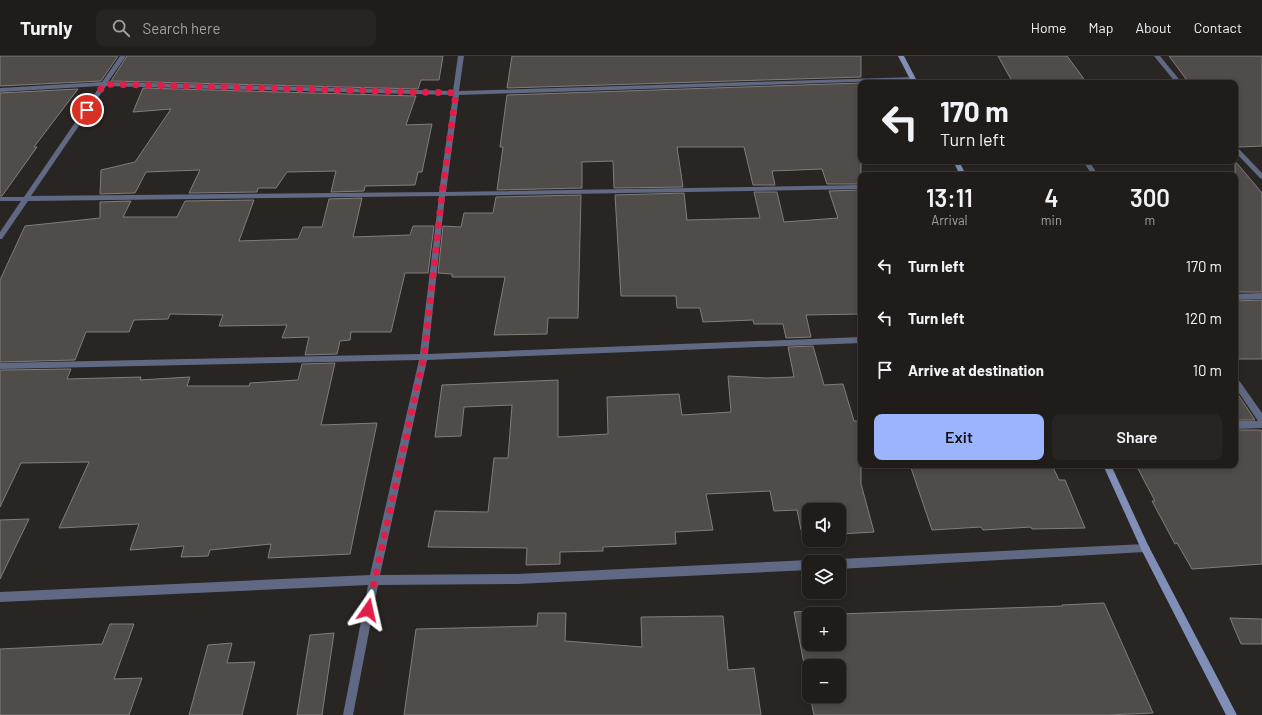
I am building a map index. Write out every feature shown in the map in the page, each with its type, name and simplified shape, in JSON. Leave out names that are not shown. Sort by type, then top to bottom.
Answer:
[{"type":"street","points":[[0,237],[28,198],[123,56]]},
{"type":"street","points":[[348,715],[374,580],[424,356],[442,194],[461,56]]},
{"type":"street","points":[[900,56],[913,80]]},
{"type":"street","points":[[1157,56],[1177,80]]},
{"type":"street","points":[[0,90],[104,84],[456,93],[858,82]]},
{"type":"street","points":[[1238,151],[1262,177]]},
{"type":"street","points":[[0,199],[858,187]]},
{"type":"street","points":[[1238,297],[1262,296]]},
{"type":"street","points":[[0,366],[424,356],[858,340]]},
{"type":"street","points":[[1238,385],[1262,420]]},
{"type":"street","points":[[1238,426],[1262,424]]},
{"type":"street","points":[[1108,468],[1145,548],[1232,715]]},
{"type":"street","points":[[846,564],[1145,548]]},
{"type":"street","points":[[0,597],[374,580],[517,579],[802,565]]},
{"type":"building","points":[[0,56],[118,56],[101,81],[0,86]]},
{"type":"building","points":[[127,56],[443,56],[439,80],[421,80],[418,89],[111,81]]},
{"type":"building","points":[[512,56],[861,56],[861,77],[507,88]]},
{"type":"building","points":[[998,56],[1067,56],[1085,80],[1011,80]]},
{"type":"building","points":[[1169,56],[1262,56],[1262,146],[1238,146],[1238,80],[1187,80]]},
{"type":"building","points":[[858,83],[858,164],[861,164],[861,172],[858,172],[858,184],[827,184],[822,169],[772,171],[775,185],[753,185],[744,147],[677,147],[683,187],[614,188],[613,161],[582,162],[582,188],[497,190],[503,147],[500,147],[507,95]]},
{"type":"building","points":[[143,88],[416,96],[406,125],[432,124],[422,172],[418,172],[415,185],[365,186],[364,191],[331,192],[336,171],[287,172],[276,188],[258,188],[257,192],[189,193],[200,170],[146,172],[135,193],[100,194],[101,170],[135,162],[171,109],[133,112]]},
{"type":"building","points":[[78,89],[34,147],[37,147],[2,196],[0,196],[0,93]]},
{"type":"building","points":[[1235,164],[1238,164],[1262,193],[1262,292],[1238,292],[1238,172],[1235,172]]},
{"type":"building","points":[[858,190],[858,314],[806,315],[811,337],[786,338],[783,324],[754,324],[753,320],[703,322],[700,308],[677,308],[676,296],[621,296],[615,195],[684,193],[687,220],[760,218],[754,192],[777,192],[784,222],[838,218],[829,191]]},
{"type":"building","points":[[581,195],[578,318],[548,318],[547,334],[494,335],[505,277],[452,277],[452,274],[438,273],[443,226],[461,227],[464,213],[493,213],[496,197]]},
{"type":"building","points":[[362,198],[353,237],[410,235],[413,226],[434,226],[428,273],[405,273],[391,332],[351,332],[350,340],[340,341],[337,354],[305,355],[309,337],[282,338],[287,325],[219,326],[223,315],[170,314],[168,319],[134,320],[129,332],[86,332],[75,360],[0,362],[0,280],[25,226],[100,218],[100,202],[131,201],[123,217],[177,217],[185,201],[254,200],[239,241],[298,239],[303,227],[322,227],[329,199]]},
{"type":"building","points":[[1262,300],[1262,359],[1238,359],[1238,301]]},
{"type":"building","points":[[813,346],[824,385],[843,384],[854,421],[858,421],[858,468],[861,468],[861,484],[874,532],[846,534],[846,503],[802,503],[801,530],[797,510],[774,511],[770,491],[706,494],[713,530],[675,532],[676,544],[603,547],[603,551],[560,552],[560,564],[526,565],[527,548],[428,547],[435,511],[488,512],[494,458],[508,458],[512,405],[464,407],[461,436],[435,437],[442,385],[558,380],[558,437],[608,434],[607,397],[679,394],[682,415],[731,412],[728,376],[766,378],[794,377],[788,347]]},
{"type":"building","points":[[335,363],[321,425],[377,423],[350,554],[268,558],[271,544],[210,550],[208,556],[181,557],[184,546],[130,550],[139,524],[59,528],[89,462],[21,463],[0,507],[0,370],[71,369],[67,379],[141,377],[140,380],[190,377],[187,386],[249,386],[250,383],[298,380],[302,364]]},
{"type":"building","points":[[1238,394],[1255,420],[1238,420]]},
{"type":"building","points":[[1238,430],[1262,431],[1262,564],[1192,569],[1177,543],[1175,544],[1152,501],[1155,501],[1138,468],[1238,468]]},
{"type":"building","points":[[911,468],[1053,468],[1059,480],[1065,480],[1085,528],[1032,529],[1031,527],[983,530],[981,527],[932,530]]},
{"type":"building","points":[[29,519],[0,579],[0,520]]},
{"type":"building","points":[[1104,603],[1153,713],[1108,715],[814,715],[811,703],[846,703],[846,659],[803,659],[794,612],[802,612],[802,651],[846,651],[846,614],[1063,606],[1062,605]]},
{"type":"building","points":[[538,613],[566,613],[565,641],[642,647],[641,617],[723,616],[728,670],[754,668],[761,715],[404,715],[416,629],[537,626]]},
{"type":"building","points":[[1230,618],[1262,619],[1262,644],[1241,644]]},
{"type":"building","points":[[110,624],[134,624],[114,679],[142,678],[129,715],[0,715],[0,649],[102,644]]},
{"type":"building","points":[[334,633],[322,715],[297,715],[310,635]]},
{"type":"building","points":[[232,643],[227,663],[255,662],[242,715],[189,715],[208,645]]},
{"type":"route","points":[[87,110],[104,84],[456,93],[442,194],[424,356],[368,610]]}]
